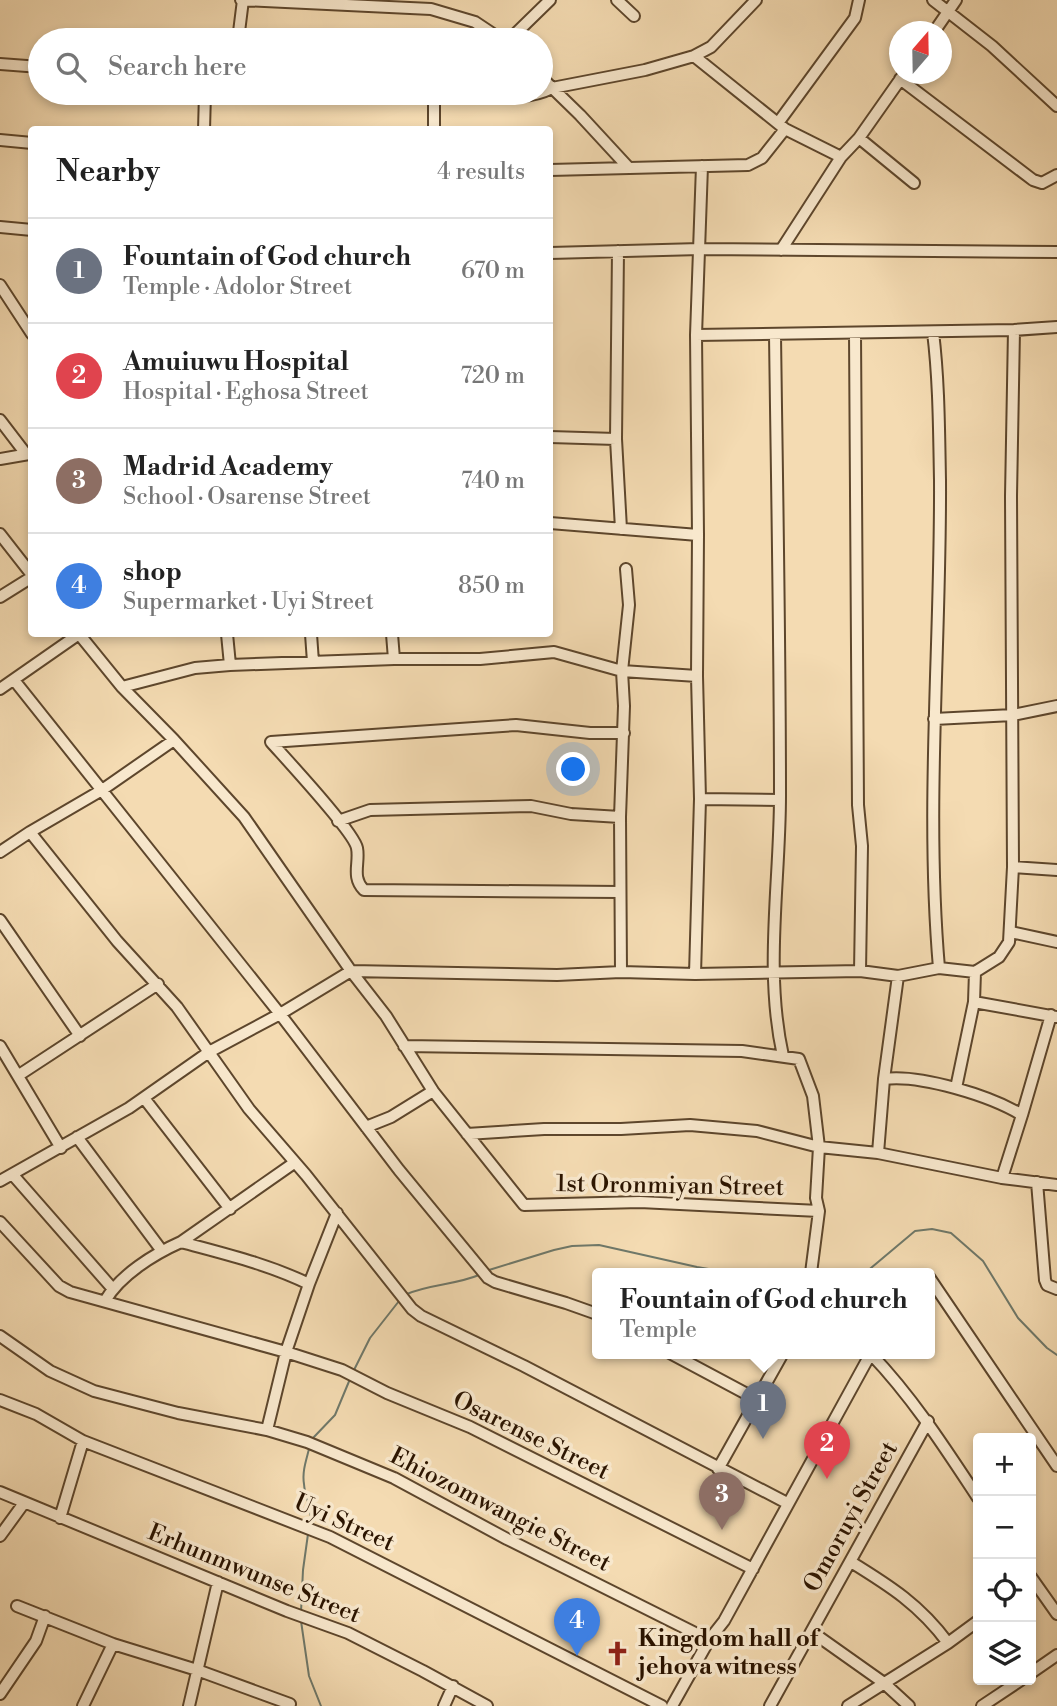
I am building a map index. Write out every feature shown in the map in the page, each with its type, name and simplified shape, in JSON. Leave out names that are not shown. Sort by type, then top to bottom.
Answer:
[{"type":"street","points":[[239,28],[242,0],[432,9],[475,22],[484,28]]},
{"type":"street","points":[[521,28],[550,0]]},
{"type":"street","points":[[617,0],[634,16]]},
{"type":"street","points":[[553,89],[645,70],[694,56],[710,47],[756,0]]},
{"type":"street","points":[[553,170],[756,163],[855,18],[859,0]]},
{"type":"street","points":[[933,0],[992,46],[1057,106]]},
{"type":"street","points":[[942,21],[956,0]]},
{"type":"street","points":[[694,56],[781,126],[841,157]]},
{"type":"street","points":[[0,64],[28,66]]},
{"type":"street","points":[[781,250],[841,157],[859,138],[896,84]]},
{"type":"street","points":[[912,84],[1033,180],[1048,181],[1057,175]]},
{"type":"street","points":[[553,90],[596,131],[628,167]]},
{"type":"street","points":[[204,126],[205,105]]},
{"type":"street","points":[[434,126],[435,105]]},
{"type":"street","points":[[859,138],[914,183]]},
{"type":"street","points":[[0,140],[28,143]]},
{"type":"street","points":[[695,974],[701,799],[697,676],[696,335],[702,166]]},
{"type":"street","points":[[0,227],[28,230]]},
{"type":"street","points":[[553,253],[699,249],[1057,252]]},
{"type":"street","points":[[618,251],[616,439],[621,529]]},
{"type":"street","points":[[0,285],[28,328]]},
{"type":"street","points":[[696,335],[933,332],[1057,327]]},
{"type":"street","points":[[0,1181],[144,1098],[209,1052],[280,1014],[351,971],[556,975],[621,972],[695,974],[860,971],[898,976],[939,968],[975,972],[999,957],[1005,950],[1011,932],[1013,867],[1011,496],[1014,330]]},
{"type":"street","points":[[933,332],[938,375],[940,564],[934,719],[939,968]]},
{"type":"street","points":[[855,333],[858,805],[862,846],[860,971]]},
{"type":"street","points":[[775,334],[780,800],[774,973],[776,1026],[783,1056]]},
{"type":"street","points":[[0,420],[28,453]]},
{"type":"street","points":[[553,437],[616,439]]},
{"type":"street","points":[[0,459],[28,454]]},
{"type":"street","points":[[553,523],[698,535]]},
{"type":"street","points":[[0,534],[28,571]]},
{"type":"street","points":[[621,972],[620,817],[624,733],[622,671],[629,614],[626,569]]},
{"type":"street","points":[[0,597],[28,579]]},
{"type":"street","points":[[0,689],[75,637]]},
{"type":"street","points":[[81,637],[121,687],[244,817],[351,971],[386,1016],[433,1091],[467,1135],[544,1129],[691,1125],[757,1131],[819,1147],[877,1153],[1002,1178],[1057,1185]]},
{"type":"street","points":[[227,637],[230,665]]},
{"type":"street","points":[[311,637],[313,662]]},
{"type":"street","points":[[392,637],[394,659]]},
{"type":"street","points":[[121,687],[195,668],[230,665],[480,659],[554,652],[622,671],[697,676]]},
{"type":"street","points":[[14,680],[280,1014],[399,1170],[488,1278],[592,1312]]},
{"type":"street","points":[[934,719],[1013,715],[1057,706]]},
{"type":"street","points":[[620,892],[364,890],[358,881],[356,870],[357,847],[271,742],[516,725],[590,733],[624,733]]},
{"type":"street","points":[[2,847],[102,790],[174,740]]},
{"type":"street","points":[[701,799],[780,800]]},
{"type":"street","points":[[338,821],[370,810],[531,806],[571,814],[620,817]]},
{"type":"street","points":[[30,832],[117,942],[158,984],[249,1110],[337,1213],[404,1299],[421,1315],[787,1503]]},
{"type":"street","points":[[1013,867],[1057,870]]},
{"type":"street","points":[[0,920],[80,1036]]},
{"type":"street","points":[[1011,932],[1057,942]]},
{"type":"street","points":[[956,1088],[974,1002],[975,972]]},
{"type":"street","points":[[877,1153],[898,976]]},
{"type":"street","points":[[19,1075],[158,984]]},
{"type":"street","points":[[974,1002],[1054,1016],[1002,1178]]},
{"type":"street","points":[[0,1046],[61,1147]]},
{"type":"street","points":[[404,1046],[742,1051],[800,1059],[813,1096],[819,1147],[816,1198],[819,1211],[812,1268]]},
{"type":"street","points":[[884,1079],[898,1077],[956,1088],[1004,1104],[1022,1115]]},
{"type":"street","points":[[366,1126],[403,1111],[433,1091]]},
{"type":"street","points":[[144,1098],[230,1209]]},
{"type":"street","name":"1st Oronmiyan Street","points":[[467,1135],[521,1203],[527,1205],[640,1202],[819,1211]]},
{"type":"street","points":[[77,1137],[162,1251]]},
{"type":"street","points":[[105,1301],[112,1288],[162,1251],[181,1242],[294,1163]]},
{"type":"street","points":[[13,1175],[112,1288]]},
{"type":"street","points":[[1037,1182],[1045,1280],[1046,1285],[1057,1289]]},
{"type":"street","points":[[267,1430],[286,1352],[337,1213]]},
{"type":"street","name":"Osarense Street","points":[[0,1222],[59,1286],[70,1292],[342,1370],[387,1393],[470,1427],[753,1569]]},
{"type":"street","points":[[181,1242],[251,1260],[309,1284]]},
{"type":"street","points":[[935,1286],[1057,1466]]},
{"type":"street","name":"Ehiozomwangie Street","points":[[0,1336],[50,1371],[94,1391],[178,1413],[267,1430],[307,1441],[394,1478],[507,1539],[709,1640]]},
{"type":"street","points":[[681,1359],[758,1400]]},
{"type":"street","points":[[718,1469],[780,1359]]},
{"type":"street","points":[[672,1706],[709,1640],[724,1621],[868,1359]]},
{"type":"street","points":[[877,1359],[928,1421],[977,1496]]},
{"type":"street","name":"Uyi Street","points":[[0,1400],[36,1414],[83,1441],[310,1529],[372,1557],[662,1706]]},
{"type":"street","name":"Omoruyi Street","points":[[776,1704],[812,1632],[928,1421]]},
{"type":"street","points":[[60,1518],[83,1441]]},
{"type":"street","name":"Erhunmwunse Street","points":[[0,1492],[218,1583],[348,1633],[487,1706]]},
{"type":"street","points":[[0,1536],[24,1503]]},
{"type":"street","points":[[850,1562],[888,1584],[929,1618],[948,1643]]},
{"type":"street","points":[[189,1706],[218,1583]]},
{"type":"street","points":[[1036,1585],[1057,1614]]},
{"type":"street","points":[[17,1606],[113,1644],[197,1670],[290,1704]]},
{"type":"street","points":[[0,1694],[36,1641],[45,1616]]},
{"type":"street","points":[[848,1706],[977,1622]]},
{"type":"street","points":[[812,1632],[884,1683],[909,1706]]},
{"type":"street","points":[[83,1706],[113,1644]]},
{"type":"street","points":[[1036,1670],[1057,1655]]},
{"type":"street","points":[[982,1706],[1014,1685]]},
{"type":"street","points":[[444,1706],[453,1686]]},
{"type":"waterway","points":[[871,1268],[915,1231],[932,1229],[951,1233],[983,1261],[1018,1318],[1057,1355]]},
{"type":"waterway","points":[[489,1270],[554,1250],[599,1245],[703,1268]]},
{"type":"waterway","points":[[407,1294],[479,1275]]},
{"type":"waterway","points":[[354,1370],[370,1338],[399,1301]]},
{"type":"waterway","points":[[313,1438],[335,1415],[350,1379]]},
{"type":"waterway","points":[[309,1449],[304,1480],[310,1525]]},
{"type":"waterway","points":[[301,1612],[308,1534]]},
{"type":"waterway","points":[[301,1621],[309,1676],[321,1706]]},
{"type":"place","name":"Fountain of God church","points":[[763,1439]]},
{"type":"place","name":"Amuiuwu Hospital","points":[[827,1479]]},
{"type":"place","name":"Madrid Academy","points":[[722,1530]]},
{"type":"place","name":"Kingdom hall of jehova witness","points":[[618,1653]]},
{"type":"place","name":"shop","points":[[577,1656]]}]
